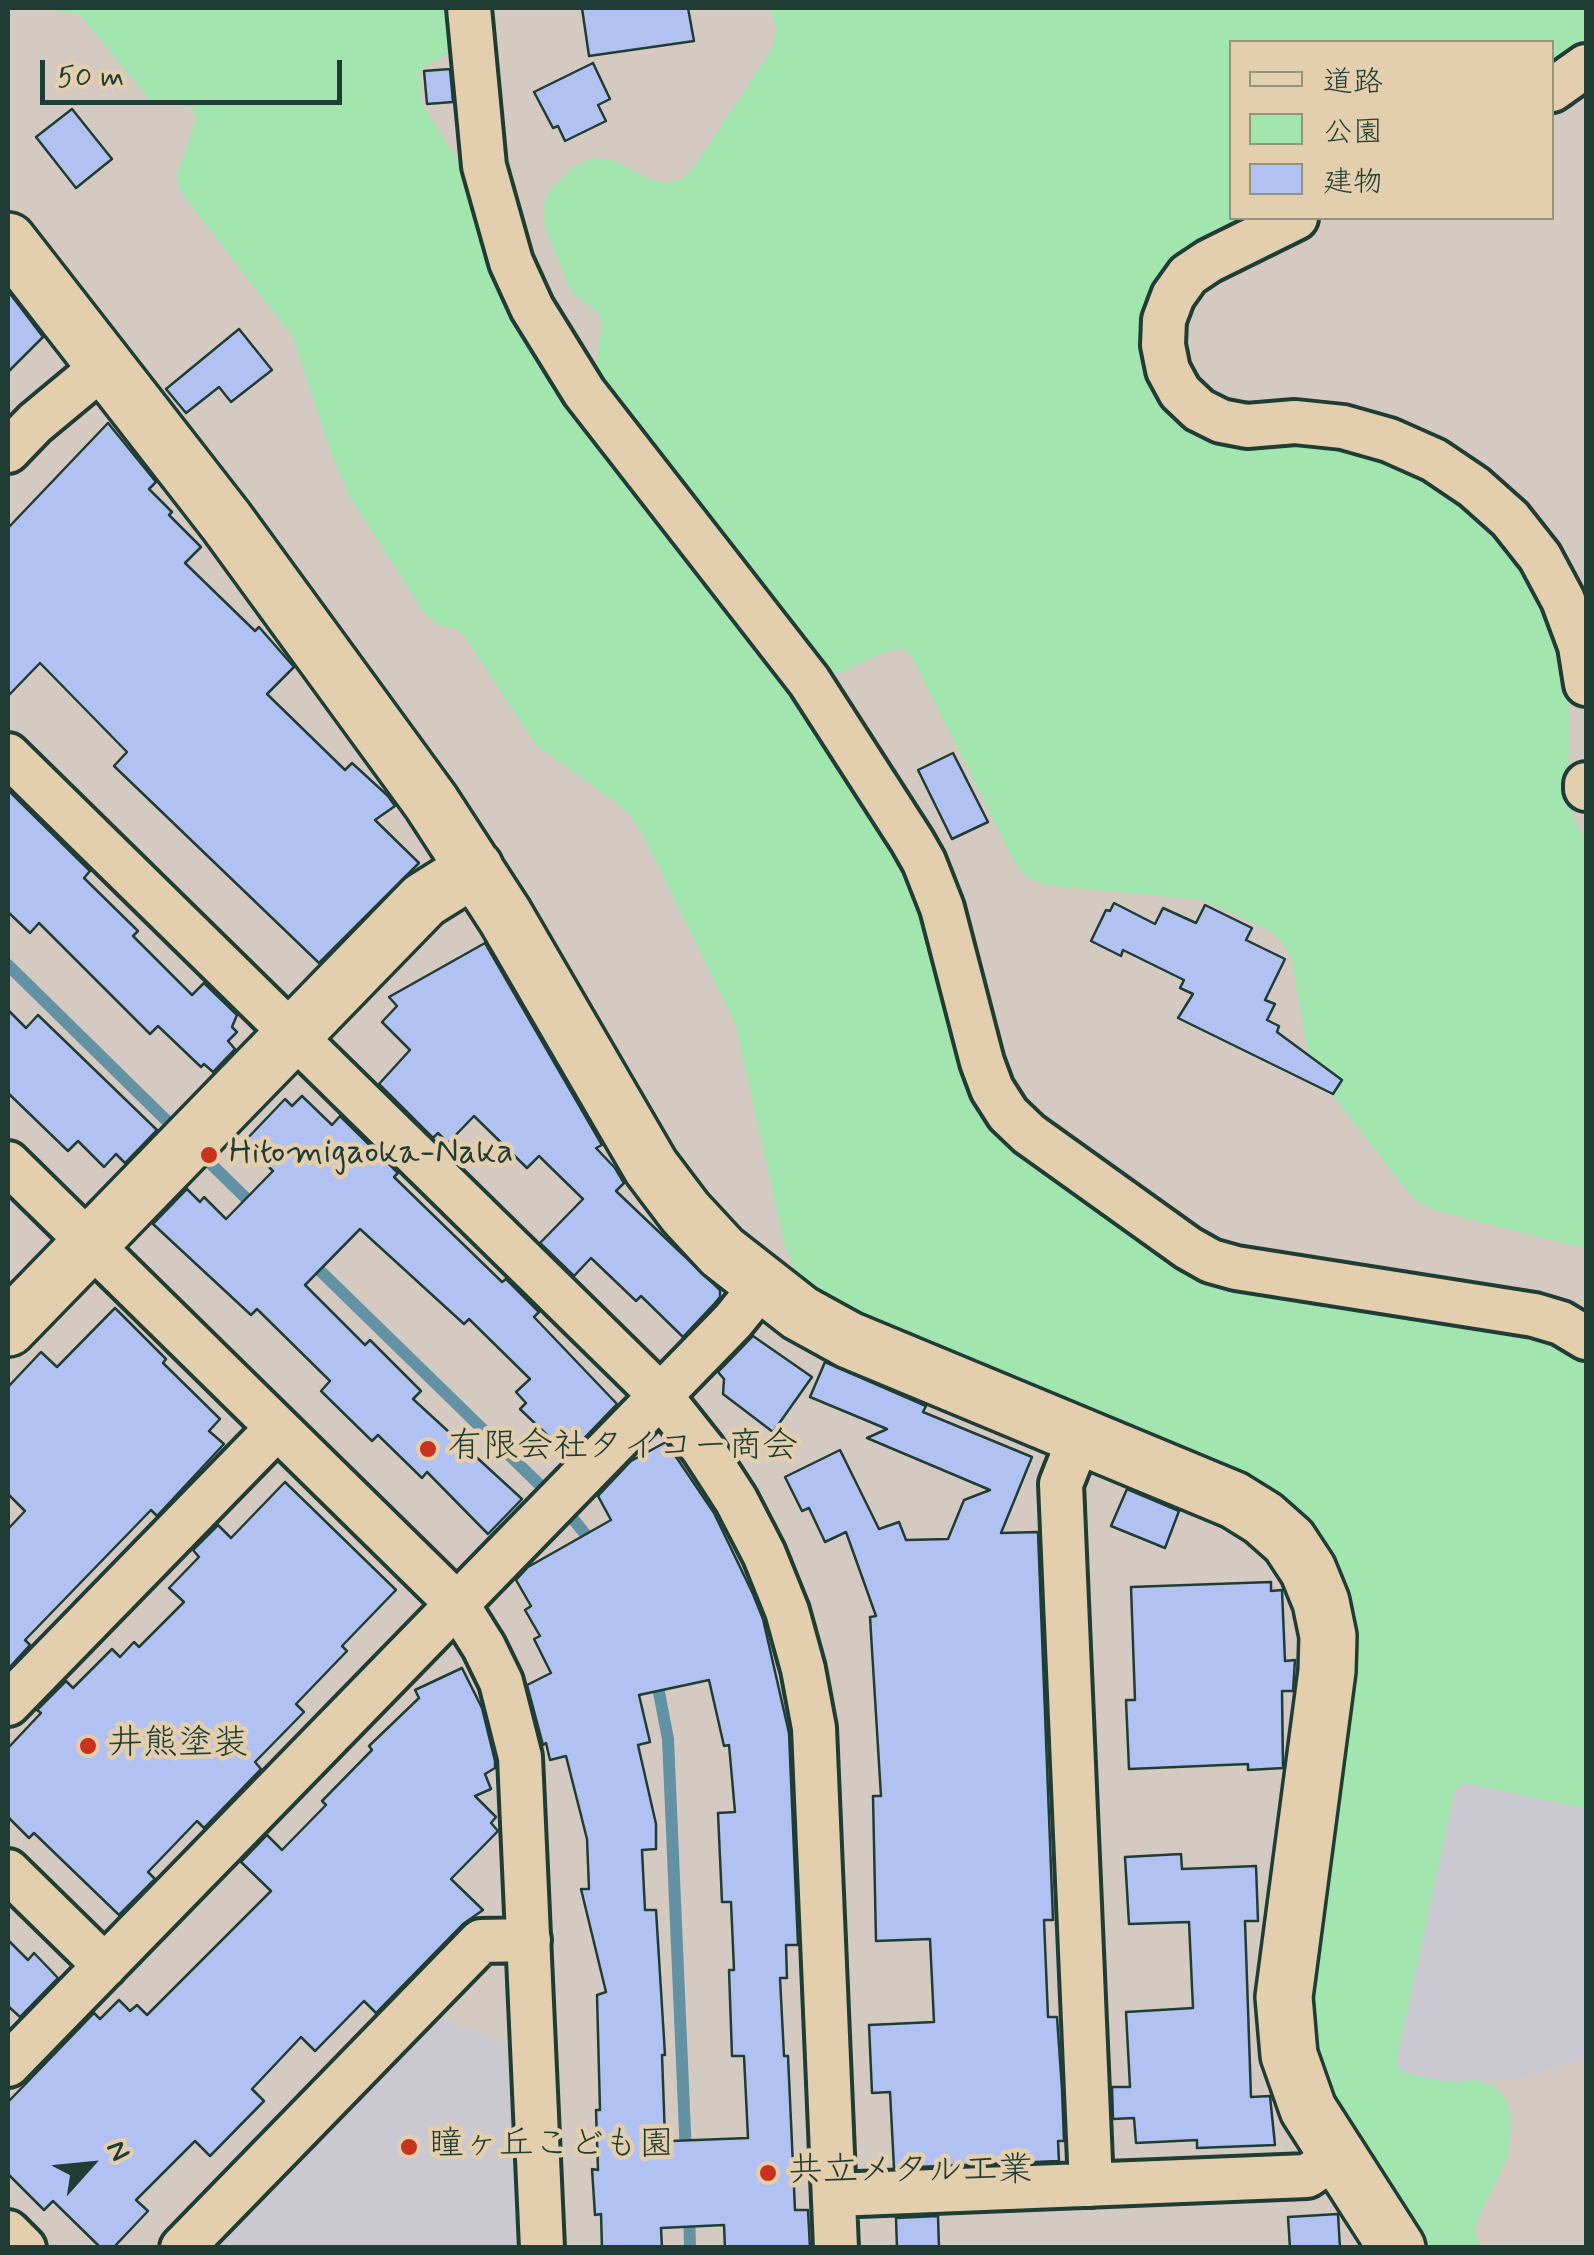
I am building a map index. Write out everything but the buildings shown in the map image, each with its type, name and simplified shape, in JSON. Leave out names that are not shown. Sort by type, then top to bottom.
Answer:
[{"type":"street","points":[[469,8],[484,166],[496,215],[532,308],[584,392],[809,681],[912,840],[942,908],[982,1062],[992,1089],[1008,1114],[1029,1134],[1211,1261],[1534,1315],[1561,1323],[1586,1338]]},
{"type":"street","points":[[1554,89],[1586,66]]},
{"type":"street","points":[[1292,220],[1209,260],[1188,276],[1173,296],[1164,320],[1162,345],[1168,370],[1180,392],[1199,410],[1221,422],[1247,426],[1295,422],[1343,427],[1390,440],[1434,460],[1474,486],[1510,519],[1540,557],[1563,600],[1580,646],[1586,684]]},
{"type":"street","points":[[8,241],[106,364],[394,749],[475,868],[651,1167],[684,1212],[722,1252],[800,1313],[849,1340],[1234,1500],[1263,1518],[1288,1541],[1308,1570],[1321,1602],[1328,1636],[1327,1671],[1284,1997],[1284,2026],[1296,2083],[1308,2109],[1397,2248]]},
{"type":"street","points":[[17,423],[106,364]]},
{"type":"street","points":[[8,755],[660,1395],[703,1449],[757,1541],[786,1610],[804,1669],[814,1728],[836,2248]]},
{"type":"street","points":[[8,1328],[424,900],[475,868]]},
{"type":"street","points":[[8,1164],[457,1604],[484,1647],[501,1682],[520,1757],[542,2248]]},
{"type":"street","points":[[8,2065],[762,1286]]},
{"type":"street","points":[[8,1704],[277,1428]]},
{"type":"street","points":[[1080,1436],[1061,1484],[1091,2185]]},
{"type":"street","points":[[8,1871],[104,1966]]},
{"type":"street","points":[[182,2248],[480,1941],[529,1940]]},
{"type":"street","points":[[834,2195],[1307,2176],[1337,2156]]},
{"type":"street","points":[[8,2232],[24,2248]]},
{"type":"shaded area","points":[[1465,1783],[1586,1809],[1586,2058],[1520,2079],[1445,2082],[1402,2072],[1396,2063],[1455,1789]]},
{"type":"shaded area","name":"瞳ヶ丘こども園","points":[[430,2015],[512,2046],[521,2247],[204,2248]]},
{"type":"green space","points":[[37,8],[454,8],[455,50],[420,70],[422,104],[910,869],[967,1067],[1180,1261],[1530,1330],[1586,1359],[1586,1809],[1465,1783],[1455,1789],[1396,2063],[1402,2072],[1445,2082],[1477,2080],[1493,2086],[1510,2110],[1507,2159],[1475,2230],[1480,2247],[1430,2247],[1332,2097],[1315,2049],[1312,1999],[1354,1673],[1355,1634],[1347,1594],[1332,1557],[1309,1524],[1280,1496],[1246,1476],[861,1316],[816,1291],[796,1272],[785,1246],[735,1023],[642,834],[629,814],[536,745],[465,637],[457,629],[439,625],[426,616],[350,497],[332,456],[293,337],[182,194],[177,182],[196,120],[193,107],[151,101],[79,14]]},
{"type":"green space","points":[[768,8],[1586,8],[1586,44],[1554,67],[1554,40],[1229,40],[1229,220],[1247,220],[1240,223],[1151,376],[1294,440],[1340,445],[1425,476],[1496,531],[1525,568],[1547,608],[1562,650],[1570,695],[1568,789],[1573,817],[1586,842],[1586,1249],[1433,1210],[1411,1196],[1309,1060],[1291,956],[1268,930],[1202,900],[1044,885],[1026,877],[1014,861],[912,657],[903,649],[891,650],[836,674],[820,666],[595,374],[602,321],[595,310],[573,294],[545,227],[543,205],[551,189],[573,167],[592,158],[612,160],[665,183],[680,180],[693,168],[772,49],[777,27]]},
{"type":"waterway","points":[[8,965],[171,1125]]},
{"type":"waterway","points":[[207,1160],[257,1209]]},
{"type":"waterway","points":[[307,1258],[542,1487]]},
{"type":"waterway","points":[[569,1514],[595,1546]]},
{"type":"waterway","points":[[656,1677],[668,1739],[686,2155]]},
{"type":"waterway","points":[[689,2210],[690,2248]]},
{"type":"place","name":"Hitomigaoka-Naka","points":[[209,1155]]},
{"type":"place","name":"有限会社タイコー商会","points":[[428,1449]]},
{"type":"place","name":"井熊塗装","points":[[88,1746]]},
{"type":"place","name":"瞳ヶ丘こども園","points":[[409,2147]]},
{"type":"place","name":"共立メタル工業","points":[[768,2173]]}]
